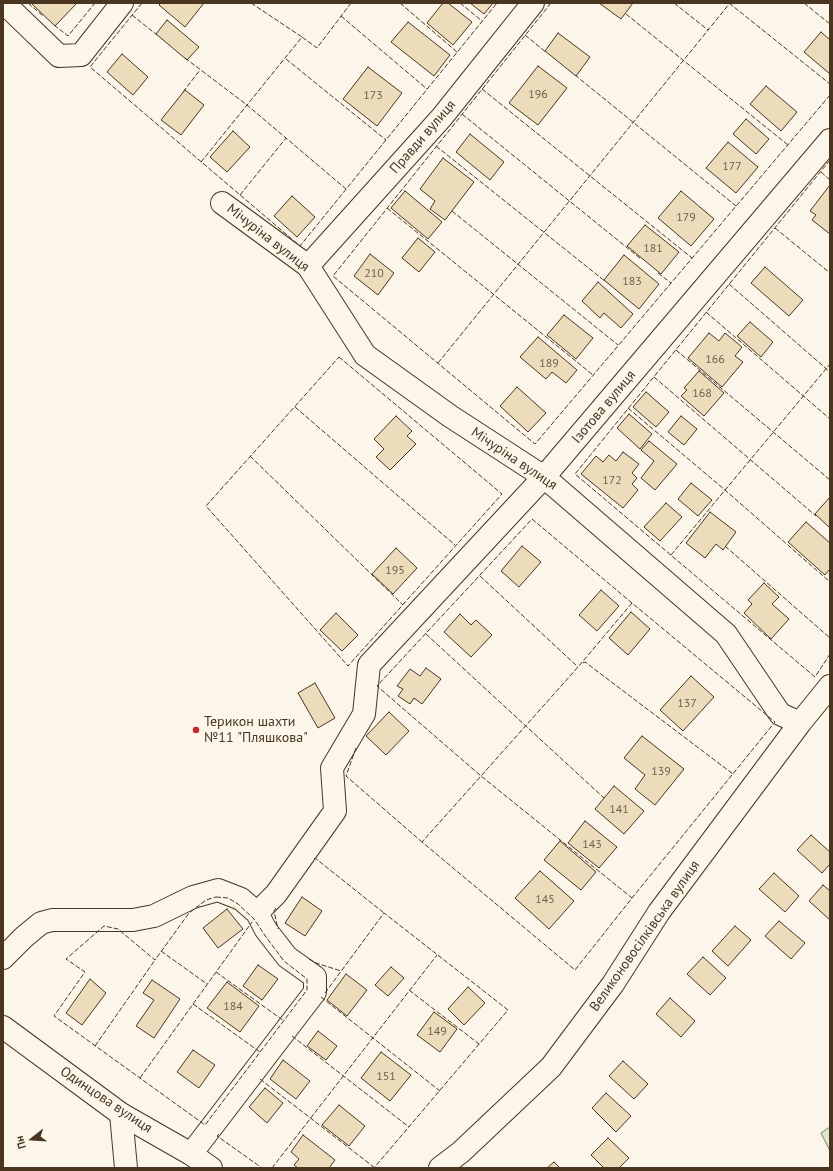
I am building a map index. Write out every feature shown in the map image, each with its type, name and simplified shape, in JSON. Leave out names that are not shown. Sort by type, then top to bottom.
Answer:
[{"type":"street","points":[[4,3],[59,56],[81,55],[122,3]]},
{"type":"street","name":"Правди вулиця","points":[[308,266],[442,117],[532,3]]},
{"type":"street","name":"Ізотова вулиця","points":[[257,913],[276,894],[335,811],[332,768],[364,714],[369,665],[544,477],[830,140]]},
{"type":"street","name":"Мічуріна вулиця","points":[[222,203],[308,266],[365,355],[450,416],[544,477],[726,634],[780,714],[800,724]]},
{"type":"street","name":"Великоновосілківська вулиця","points":[[440,1168],[461,1152],[551,1067],[613,984],[659,912],[830,686]]},
{"type":"street","points":[[3,958],[24,937],[41,923],[52,920],[133,920],[154,916],[193,897],[218,890],[241,899],[257,913],[266,930],[287,957],[315,977],[315,992],[191,1154]]},
{"type":"street","name":"Одинцова вулиця","points":[[3,1027],[121,1114],[191,1154],[211,1168]]},
{"type":"street","points":[[121,1114],[126,1168]]},
{"type":"green space","points":[[830,1127],[830,1151],[821,1133]]},
{"type":"building","points":[[31,3],[77,3],[55,26]]},
{"type":"building","points":[[161,3],[204,3],[185,27],[159,5]]},
{"type":"building","points":[[443,3],[448,3],[472,22],[453,45],[427,23]]},
{"type":"building","points":[[470,3],[493,3],[484,14]]},
{"type":"building","points":[[599,3],[633,3],[621,19]]},
{"type":"building","points":[[167,20],[199,47],[187,60],[156,34]]},
{"type":"building","points":[[408,22],[450,55],[434,76],[391,42]]},
{"type":"building","points":[[821,32],[830,40],[830,74],[804,52]]},
{"type":"building","points":[[558,33],[590,57],[576,76],[545,51]]},
{"type":"building","points":[[122,54],[148,77],[133,95],[107,72]]},
{"type":"building","points":[[538,66],[567,88],[538,125],[509,103]]},
{"type":"building","points":[[368,67],[402,93],[377,126],[343,99]]},
{"type":"building","points":[[766,86],[797,112],[781,131],[750,104]]},
{"type":"building","points":[[185,90],[204,105],[181,135],[161,120]]},
{"type":"building","points":[[746,119],[769,139],[756,154],[733,134]]},
{"type":"building","points":[[233,131],[250,147],[227,172],[210,157]]},
{"type":"building","points":[[470,134],[504,162],[490,180],[456,152]]},
{"type":"building","points":[[728,142],[758,167],[736,193],[706,168]]},
{"type":"building","points":[[443,158],[474,182],[445,220],[430,209],[435,201],[420,189]]},
{"type":"building","points":[[830,185],[830,234],[812,220],[816,215],[810,211]]},
{"type":"building","points":[[405,191],[442,222],[428,239],[391,208]]},
{"type":"building","points":[[681,191],[714,219],[691,246],[658,218]]},
{"type":"building","points":[[292,196],[315,217],[297,237],[274,216]]},
{"type":"building","points":[[645,225],[679,252],[661,274],[627,246]]},
{"type":"building","points":[[418,238],[435,252],[419,272],[402,258]]},
{"type":"building","points":[[370,254],[394,273],[378,295],[354,276]]},
{"type":"building","points":[[624,255],[659,284],[639,309],[604,280]]},
{"type":"building","points":[[765,267],[803,300],[789,316],[751,283]]},
{"type":"building","points":[[598,282],[633,314],[621,328],[604,313],[600,318],[582,301]]},
{"type":"building","points":[[564,315],[593,338],[576,359],[547,335]]},
{"type":"building","points":[[750,322],[773,342],[761,357],[737,336]]},
{"type":"building","points":[[709,333],[719,341],[725,333],[742,347],[735,356],[743,362],[722,387],[688,358]]},
{"type":"building","points":[[538,337],[577,370],[566,383],[552,372],[546,379],[520,357]]},
{"type":"building","points":[[699,371],[724,393],[704,416],[681,396],[687,390],[684,388]]},
{"type":"building","points":[[517,387],[546,413],[528,432],[500,406]]},
{"type":"building","points":[[646,392],[669,412],[656,427],[633,407]]},
{"type":"building","points":[[629,414],[652,434],[640,449],[617,428]]},
{"type":"building","points":[[396,416],[412,431],[407,436],[416,444],[390,470],[376,457],[384,449],[374,439]]},
{"type":"building","points":[[681,416],[697,429],[684,445],[668,432]]},
{"type":"building","points":[[649,441],[677,464],[655,490],[641,478],[654,461],[641,450]]},
{"type":"building","points":[[623,452],[639,464],[632,473],[637,478],[632,484],[638,490],[623,508],[581,474],[596,456],[603,462],[609,455],[616,461]]},
{"type":"building","points":[[691,483],[712,500],[698,516],[678,499]]},
{"type":"building","points":[[830,497],[830,528],[815,514]]},
{"type":"building","points":[[666,503],[682,517],[660,541],[644,527]]},
{"type":"building","points":[[710,512],[736,532],[723,550],[716,544],[705,558],[686,543]]},
{"type":"building","points":[[806,522],[830,543],[830,569],[825,575],[788,542]]},
{"type":"building","points":[[522,546],[541,562],[519,587],[501,571]]},
{"type":"building","points":[[396,548],[417,568],[393,594],[372,574]]},
{"type":"building","points":[[764,583],[779,597],[772,604],[789,619],[771,639],[744,613],[752,604],[748,600]]},
{"type":"building","points":[[601,590],[619,606],[597,631],[579,615]]},
{"type":"building","points":[[631,612],[650,629],[628,655],[609,638]]},
{"type":"building","points":[[336,613],[358,635],[342,651],[320,630]]},
{"type":"building","points":[[460,614],[471,625],[476,620],[492,635],[471,657],[444,632]]},
{"type":"building","points":[[426,668],[441,679],[422,704],[414,698],[410,704],[398,696],[403,689],[397,686],[410,669],[420,676]]},
{"type":"building","points":[[691,676],[714,697],[683,731],[660,710]]},
{"type":"building","points":[[315,683],[335,718],[318,728],[298,693]]},
{"type":"building","points":[[389,712],[409,731],[386,755],[366,736]]},
{"type":"building","points":[[642,736],[684,769],[655,805],[635,789],[645,775],[624,758]]},
{"type":"building","points":[[614,786],[644,811],[624,834],[595,809]]},
{"type":"building","points":[[585,821],[617,847],[599,868],[568,843]]},
{"type":"building","points":[[811,835],[830,852],[830,864],[822,873],[797,850]]},
{"type":"building","points":[[560,841],[596,872],[581,890],[544,860]]},
{"type":"building","points":[[540,871],[574,901],[549,929],[515,898]]},
{"type":"building","points":[[774,873],[799,896],[785,912],[759,889]]},
{"type":"building","points":[[823,885],[830,891],[830,920],[809,901]]},
{"type":"building","points":[[302,897],[322,911],[305,936],[285,923]]},
{"type":"building","points":[[227,909],[243,929],[218,948],[203,928]]},
{"type":"building","points":[[779,921],[805,943],[791,959],[765,936]]},
{"type":"building","points":[[735,926],[751,940],[728,966],[712,951]]},
{"type":"building","points":[[703,957],[726,978],[710,995],[687,974]]},
{"type":"building","points":[[258,965],[278,979],[262,1000],[243,986]]},
{"type":"building","points":[[391,967],[404,978],[388,996],[375,985]]},
{"type":"building","points":[[346,974],[367,990],[347,1016],[327,1000]]},
{"type":"building","points":[[90,979],[106,993],[82,1025],[66,1013]]},
{"type":"building","points":[[152,980],[180,999],[154,1038],[136,1026],[154,1000],[143,993]]},
{"type":"building","points":[[227,982],[259,1006],[240,1032],[207,1008]]},
{"type":"building","points":[[468,987],[485,1003],[464,1025],[448,1009]]},
{"type":"building","points":[[670,998],[695,1021],[681,1037],[656,1014]]},
{"type":"building","points":[[434,1012],[457,1029],[440,1052],[417,1035]]},
{"type":"building","points":[[318,1031],[337,1046],[326,1060],[307,1046]]},
{"type":"building","points":[[193,1050],[215,1065],[199,1088],[177,1072]]},
{"type":"building","points":[[381,1052],[411,1075],[390,1101],[361,1078]]},
{"type":"building","points":[[283,1060],[310,1081],[296,1099],[270,1079]]},
{"type":"building","points":[[623,1061],[648,1084],[634,1099],[609,1076]]},
{"type":"building","points":[[265,1088],[283,1103],[267,1123],[249,1107]]},
{"type":"building","points":[[606,1093],[631,1116],[616,1132],[592,1108]]},
{"type":"building","points":[[339,1105],[365,1126],[349,1146],[322,1125]]},
{"type":"building","points":[[303,1135],[335,1160],[329,1168],[298,1168],[294,1165],[299,1159],[291,1152]]},
{"type":"building","points":[[608,1138],[629,1158],[619,1168],[604,1168],[591,1155]]},
{"type":"building","points":[[554,1162],[560,1168],[547,1168]]},
{"type":"fence","points":[[28,3],[43,16]]},
{"type":"fence","points":[[54,25],[68,36],[95,3]]},
{"type":"fence","points":[[142,3],[90,67],[300,246],[497,3]]},
{"type":"fence","points":[[251,3],[302,37]]},
{"type":"fence","points":[[201,162],[302,37],[317,48],[351,3]]},
{"type":"fence","points":[[400,3],[457,52]]},
{"type":"fence","points":[[460,3],[482,21]]},
{"type":"fence","points":[[551,3],[333,276],[535,444],[830,95]]},
{"type":"fence","points":[[674,3],[708,30]]},
{"type":"fence","points":[[729,3],[830,84]]},
{"type":"fence","points":[[438,363],[730,3]]},
{"type":"fence","points":[[804,3],[830,24]]},
{"type":"fence","points":[[626,14],[788,145]]},
{"type":"fence","points":[[132,15],[157,35]]},
{"type":"fence","points":[[341,16],[427,89]]},
{"type":"fence","points":[[525,35],[547,53]]},
{"type":"fence","points":[[185,58],[247,105],[346,189]]},
{"type":"fence","points":[[286,59],[386,140]]},
{"type":"fence","points":[[183,92],[200,70]]},
{"type":"fence","points":[[575,75],[736,206]]},
{"type":"fence","points":[[482,89],[692,258]]},
{"type":"fence","points":[[462,114],[641,259]]},
{"type":"fence","points":[[240,195],[286,138]]},
{"type":"fence","points":[[436,146],[606,282]]},
{"type":"fence","points":[[830,160],[575,474],[815,677],[830,654]]},
{"type":"fence","points":[[821,172],[830,180]]},
{"type":"fence","points":[[387,208],[593,375]]},
{"type":"fence","points":[[452,211],[618,345]]},
{"type":"fence","points":[[775,228],[830,273]]},
{"type":"fence","points":[[658,273],[671,283]]},
{"type":"fence","points":[[729,284],[830,372]]},
{"type":"fence","points":[[706,312],[830,419]]},
{"type":"fence","points":[[676,350],[830,480]]},
{"type":"fence","points":[[339,357],[502,494],[348,666],[206,506],[339,357]]},
{"type":"fence","points":[[671,555],[830,364]]},
{"type":"fence","points":[[654,377],[816,516]]},
{"type":"fence","points":[[295,407],[455,545]]},
{"type":"fence","points":[[628,408],[830,582]]},
{"type":"fence","points":[[250,456],[403,605]]},
{"type":"fence","points":[[632,603],[578,667],[481,776],[422,842],[575,970],[775,722],[532,519],[377,686],[481,776],[632,898]]},
{"type":"fence","points":[[725,546],[830,638]]},
{"type":"fence","points":[[480,576],[578,667]]},
{"type":"fence","points":[[426,634],[604,798]]},
{"type":"fence","points":[[583,663],[585,662],[733,774]]},
{"type":"fence","points":[[356,748],[346,776],[422,842]]},
{"type":"fence","points":[[314,859],[315,858],[384,913]]},
{"type":"fence","points":[[216,897],[228,898],[238,904],[254,919],[284,961],[307,979],[307,990],[205,1125],[54,1016],[85,972],[66,959],[104,926],[118,929],[155,960],[189,913],[206,900],[216,897]]},
{"type":"fence","points":[[276,908],[274,911],[278,929]]},
{"type":"fence","points":[[325,993],[384,913],[508,1010],[374,1168]]},
{"type":"fence","points":[[140,1078],[252,922]]},
{"type":"fence","points":[[161,951],[207,984]]},
{"type":"fence","points":[[272,1168],[437,955]]},
{"type":"fence","points":[[309,959],[316,963],[341,971]]},
{"type":"fence","points":[[95,1046],[155,960]]},
{"type":"fence","points":[[216,972],[284,1021]]},
{"type":"fence","points":[[409,990],[479,1044]]},
{"type":"fence","points":[[321,997],[440,1091]]},
{"type":"fence","points":[[193,1004],[260,1052]]},
{"type":"fence","points":[[292,1036],[409,1127]]},
{"type":"fence","points":[[260,1079],[375,1168]]},
{"type":"fence","points":[[219,1134],[217,1136],[262,1168]]},
{"type":"place","name":"Терикон шахти №11 \"Пляшкова\"","points":[[196,730]]}]
